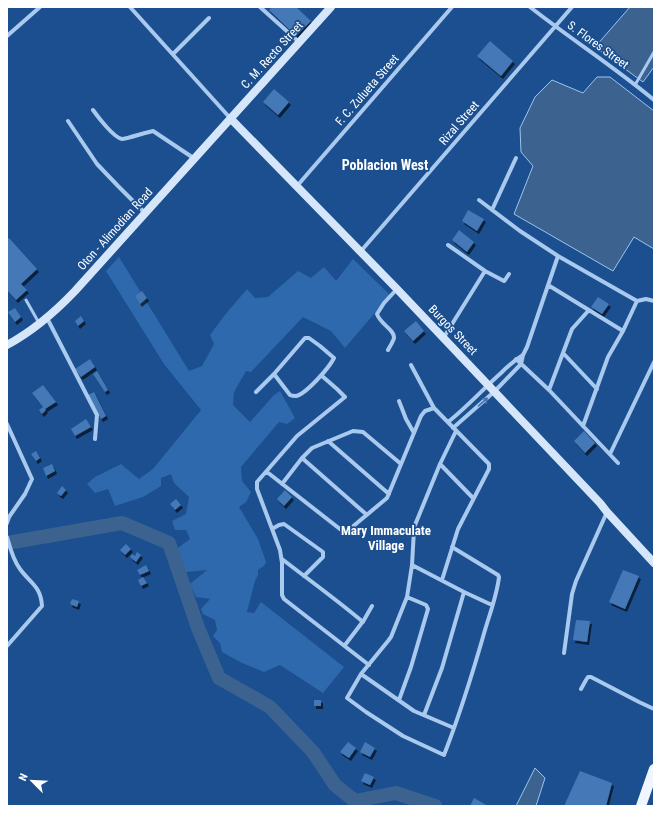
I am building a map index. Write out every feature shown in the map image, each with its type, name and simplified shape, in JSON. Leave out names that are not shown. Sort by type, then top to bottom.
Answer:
[{"type":"main road","points":[[641,806],[654,769]]},
{"type":"street","points":[[7,36],[40,7]]},
{"type":"street","points":[[130,7],[231,119]]},
{"type":"street","points":[[260,7],[299,42]]},
{"type":"street","name":"C. M. Recto Street","points":[[231,119],[331,7]]},
{"type":"street","name":"F. C. Zulueta Street","points":[[297,186],[452,7]]},
{"type":"street","name":"S. Flores Street","points":[[530,7],[654,100]]},
{"type":"street","name":"Rizal Street","points":[[361,251],[572,7]]},
{"type":"street","points":[[173,54],[209,18]]},
{"type":"street","points":[[92,110],[117,137],[123,139],[153,131],[195,159]]},
{"type":"street","name":"Burgos Street","points":[[231,119],[361,251],[495,391],[654,563]]},
{"type":"street","name":"Oton - Alimodian Road","points":[[7,345],[47,318],[75,291],[231,119]]},
{"type":"street","points":[[68,121],[98,164],[145,214]]},
{"type":"street","points":[[492,210],[516,158]]},
{"type":"street","points":[[479,200],[520,231],[558,256],[637,301],[646,299],[654,301]]},
{"type":"street","points":[[448,245],[484,271],[504,281],[509,274]]},
{"type":"street","points":[[452,547],[498,574],[499,580],[476,663],[444,755],[403,736],[366,712],[348,698],[361,674],[388,641],[407,597],[412,564],[415,525],[455,429],[521,364],[558,256]]},
{"type":"street","points":[[443,338],[484,271]]},
{"type":"street","points":[[548,285],[624,331]]},
{"type":"street","points":[[388,350],[394,336],[393,332],[376,314],[397,289]]},
{"type":"street","points":[[583,426],[608,357],[624,331],[637,301]]},
{"type":"street","points":[[549,390],[572,329],[590,310]]},
{"type":"street","points":[[47,318],[97,415],[95,439]]},
{"type":"street","points":[[256,392],[306,338],[320,346],[334,358],[322,376],[296,396],[290,395],[274,374]]},
{"type":"street","points":[[563,353],[597,389]]},
{"type":"street","points":[[448,422],[516,359],[523,356]]},
{"type":"street","points":[[516,359],[549,390],[618,463]]},
{"type":"street","points":[[610,454],[654,362]]},
{"type":"street","points":[[411,365],[434,408],[489,464],[488,469],[458,529],[442,580]]},
{"type":"street","points":[[322,376],[345,397],[297,436],[258,482],[257,489],[280,550],[281,590],[284,599],[369,665]]},
{"type":"street","points":[[399,401],[414,434]]},
{"type":"street","points":[[267,472],[345,534],[388,498],[421,416],[425,411],[434,408]]},
{"type":"street","points":[[7,424],[32,479],[26,494],[9,517],[7,523]]},
{"type":"street","points":[[282,484],[302,458],[312,448],[328,440],[353,431],[363,432],[402,464]]},
{"type":"street","points":[[328,440],[389,494]]},
{"type":"street","points":[[302,458],[367,515]]},
{"type":"street","points":[[440,464],[473,498]]},
{"type":"street","points":[[564,653],[572,594],[593,541],[607,512]]},
{"type":"street","points":[[272,529],[279,524],[284,524],[323,552],[322,557],[304,576]]},
{"type":"street","points":[[7,537],[11,553],[19,569],[35,585],[42,598],[42,606],[7,646]]},
{"type":"street","points":[[281,558],[363,622]]},
{"type":"street","points":[[412,564],[492,606]]},
{"type":"street","points":[[424,715],[442,668],[464,592]]},
{"type":"street","points":[[399,700],[411,667],[428,609],[426,605],[407,597]]},
{"type":"street","points":[[345,645],[363,622],[372,606]]},
{"type":"street","points":[[361,674],[414,711],[454,728]]},
{"type":"street","points":[[581,689],[588,677],[591,677],[654,709]]},
{"type":"lane","points":[[636,85],[654,52]]},
{"type":"lane","points":[[26,300],[39,323]]},
{"type":"shaded area","points":[[630,7],[654,7],[654,67],[643,82],[595,47]]},
{"type":"shaded area","points":[[597,77],[610,77],[654,111],[654,249],[634,237],[613,271],[514,214],[533,166],[521,152],[520,128],[535,97],[552,80],[583,93]]},
{"type":"shaded area","points":[[119,257],[189,371],[202,366],[214,344],[210,335],[247,289],[255,298],[268,297],[298,271],[311,278],[324,267],[336,281],[353,259],[390,295],[345,348],[331,331],[303,317],[251,372],[246,371],[234,392],[233,405],[250,422],[274,395],[280,391],[295,418],[287,424],[279,422],[241,467],[242,481],[251,492],[246,502],[239,507],[258,539],[266,562],[264,566],[258,570],[258,575],[247,612],[254,613],[261,602],[344,667],[323,693],[280,665],[264,672],[240,662],[222,652],[220,643],[213,636],[217,630],[215,620],[203,614],[201,609],[210,599],[196,597],[190,584],[207,570],[175,573],[170,554],[190,539],[186,530],[175,530],[172,521],[186,514],[189,497],[174,483],[171,474],[161,478],[161,486],[143,497],[115,506],[108,489],[95,493],[87,484],[95,477],[121,464],[139,479],[153,469],[201,410],[164,364],[106,271]]},
{"type":"shaded area","points":[[535,768],[545,778],[536,806],[516,806]]},
{"type":"building","points":[[272,7],[296,7],[311,21],[296,36],[269,10]]},
{"type":"building","points":[[490,41],[513,61],[501,76],[477,56]]},
{"type":"building","points":[[274,89],[289,102],[278,115],[263,102]]},
{"type":"building","points":[[468,210],[484,219],[477,231],[462,221]]},
{"type":"building","points":[[459,230],[474,242],[467,252],[452,240]]},
{"type":"building","points":[[9,238],[37,269],[21,284],[27,290],[16,300],[7,290],[7,240]]},
{"type":"building","points":[[142,291],[147,298],[140,304],[135,296]]},
{"type":"building","points":[[598,297],[609,304],[602,314],[591,307]]},
{"type":"building","points":[[15,308],[21,317],[15,322],[8,312]]},
{"type":"building","points":[[81,316],[84,321],[78,326],[75,321]]},
{"type":"building","points":[[416,321],[424,331],[413,341],[404,331]]},
{"type":"building","points":[[90,359],[95,367],[81,377],[75,369]]},
{"type":"building","points":[[97,371],[108,390],[105,392],[93,374]]},
{"type":"building","points":[[43,385],[56,402],[45,409],[46,410],[42,414],[39,410],[43,407],[32,393]]},
{"type":"building","points":[[94,392],[106,416],[101,419],[88,395]]},
{"type":"building","points":[[86,419],[91,427],[75,436],[71,429]]},
{"type":"building","points":[[584,431],[595,443],[585,453],[574,441]]},
{"type":"building","points":[[36,451],[40,458],[36,461],[31,454]]},
{"type":"building","points":[[52,464],[55,471],[46,476],[43,468]]},
{"type":"building","points":[[62,486],[66,490],[61,496],[57,493]]},
{"type":"building","points":[[285,490],[292,497],[284,506],[277,499]]},
{"type":"building","points":[[176,499],[181,505],[175,510],[170,504]]},
{"type":"building","points":[[126,544],[131,549],[125,555],[120,550]]},
{"type":"building","points":[[137,552],[141,555],[136,562],[130,557],[132,554],[135,556]]},
{"type":"building","points":[[146,565],[149,571],[140,575],[137,570]]},
{"type":"building","points":[[623,570],[639,576],[625,609],[609,602]]},
{"type":"building","points":[[143,577],[147,583],[141,586],[138,580]]},
{"type":"building","points":[[72,599],[79,601],[77,607],[70,604]]},
{"type":"building","points":[[576,620],[590,621],[587,642],[573,640]]},
{"type":"building","points":[[314,700],[321,700],[321,706],[314,706]]},
{"type":"building","points":[[348,742],[356,748],[349,758],[340,752]]},
{"type":"building","points":[[365,742],[375,748],[370,757],[360,752]]},
{"type":"building","points":[[580,771],[612,783],[606,806],[564,806]]},
{"type":"building","points":[[365,773],[374,777],[370,785],[361,781]]},
{"type":"building","points":[[474,798],[488,806],[470,806]]},
{"type":"waterway","points":[[13,542],[122,523],[169,543],[198,628],[219,678],[270,707],[313,752],[335,785],[355,801],[396,793],[435,806]]},
{"type":"district","name":"Poblacion West","points":[[385,165]]},
{"type":"district","name":"Mary Immaculate Village","points":[[386,538]]}]
